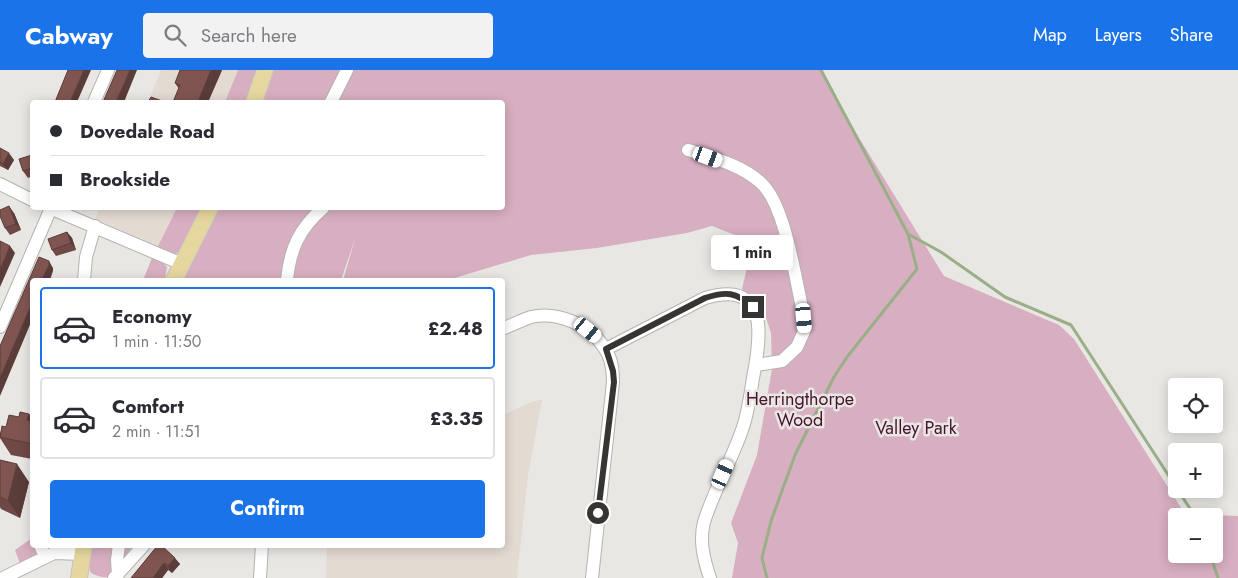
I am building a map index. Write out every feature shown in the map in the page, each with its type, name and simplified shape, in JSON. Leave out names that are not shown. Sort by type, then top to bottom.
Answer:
[{"type":"main road","points":[[255,100],[265,70]]},
{"type":"main road","points":[[175,278],[209,210]]},
{"type":"main road","points":[[78,578],[84,549]]},
{"type":"street","points":[[95,100],[108,70]]},
{"type":"street","points":[[332,100],[346,70]]},
{"type":"street","points":[[688,150],[735,166],[750,174],[762,184],[778,207],[805,329],[797,346],[782,361],[756,365]]},
{"type":"street","points":[[0,184],[30,199]]},
{"type":"street","points":[[0,326],[49,210]]},
{"type":"street","points":[[55,210],[182,264]]},
{"type":"street","points":[[286,278],[289,260],[299,234],[309,220],[321,210]]},
{"type":"street","points":[[84,278],[86,257],[95,226]]},
{"type":"street","points":[[606,349],[705,298],[720,293],[733,294],[746,300],[758,316],[759,329],[756,365],[742,430],[704,522],[702,535],[703,549],[710,578]]},
{"type":"street","points":[[505,327],[532,317],[548,316],[562,318],[588,330],[606,349],[613,371],[614,382],[592,578]]},
{"type":"street","points":[[116,576],[119,548]]},
{"type":"street","points":[[116,576],[141,548]]},
{"type":"street","points":[[260,578],[262,548]]},
{"type":"street","points":[[3,578],[42,551],[59,552],[84,549]]},
{"type":"shaded area","points":[[161,70],[238,70],[226,100],[149,100]]},
{"type":"shaded area","points":[[99,210],[176,210],[158,246],[95,219]]},
{"type":"shaded area","points":[[542,400],[528,475],[517,578],[326,578],[327,548],[505,548],[505,414],[534,401]]},
{"type":"green space","points":[[238,70],[259,70],[248,100],[226,100]]},
{"type":"green space","name":"Valley Park","points":[[274,70],[821,70],[856,133],[944,276],[1059,325],[1074,339],[1168,487],[1168,498],[1175,498],[1181,508],[1168,508],[1168,563],[1223,563],[1223,515],[1238,516],[1238,578],[732,578],[738,543],[731,523],[757,455],[772,369],[771,333],[762,305],[742,289],[753,242],[712,226],[687,233],[597,248],[531,255],[455,278],[344,278],[356,236],[342,278],[184,278],[218,210],[505,210],[505,100],[264,100]]},
{"type":"green space","points":[[176,210],[201,210],[180,252],[171,254],[158,246]]},
{"type":"green space","points":[[152,258],[162,262],[167,267],[165,278],[144,278]]},
{"type":"green space","points":[[30,539],[30,548],[57,548],[38,554],[20,564],[15,550]]},
{"type":"green space","points":[[92,548],[131,548],[114,572],[107,577],[91,573],[89,567]]},
{"type":"building","points":[[68,70],[84,70],[71,100],[56,100]]},
{"type":"building","points":[[117,70],[130,70],[117,100],[104,100]]},
{"type":"building","points":[[180,70],[211,70],[199,100],[174,100],[180,85],[175,83]]},
{"type":"building","points":[[0,148],[9,153],[3,164],[0,162]]},
{"type":"building","points":[[30,156],[30,169],[23,171],[19,159]]},
{"type":"building","points":[[9,206],[16,224],[5,228],[0,216],[0,210]]},
{"type":"building","points":[[67,232],[71,243],[52,250],[48,239]]},
{"type":"building","points":[[0,241],[10,246],[0,270]]},
{"type":"building","points":[[39,257],[49,261],[43,278],[30,278],[30,308],[0,378],[0,346]]},
{"type":"building","points":[[20,412],[29,414],[27,420],[30,421],[30,444],[0,437],[2,426],[6,427],[9,415],[19,417]]},
{"type":"building","points":[[0,460],[17,464],[8,501],[0,497]]},
{"type":"building","points":[[156,548],[164,548],[175,558],[168,566],[164,563],[153,578],[131,578]]},
{"type":"waterway","points":[[767,578],[762,558],[771,521],[795,455],[834,377],[847,357],[917,269],[908,234],[821,70]]},
{"type":"waterway","points":[[908,234],[941,252],[1005,297],[1071,325],[1168,475]]},
{"type":"waterway","points":[[1183,498],[1190,508]]},
{"type":"waterway","points":[[1213,563],[1218,578]]},
{"type":"route","points":[[598,513],[614,382],[611,360],[606,349],[705,298],[720,293],[733,294],[746,300],[753,307]]},
{"type":"park label","name":"Herringthorpe Wood","points":[[800,409]]}]
